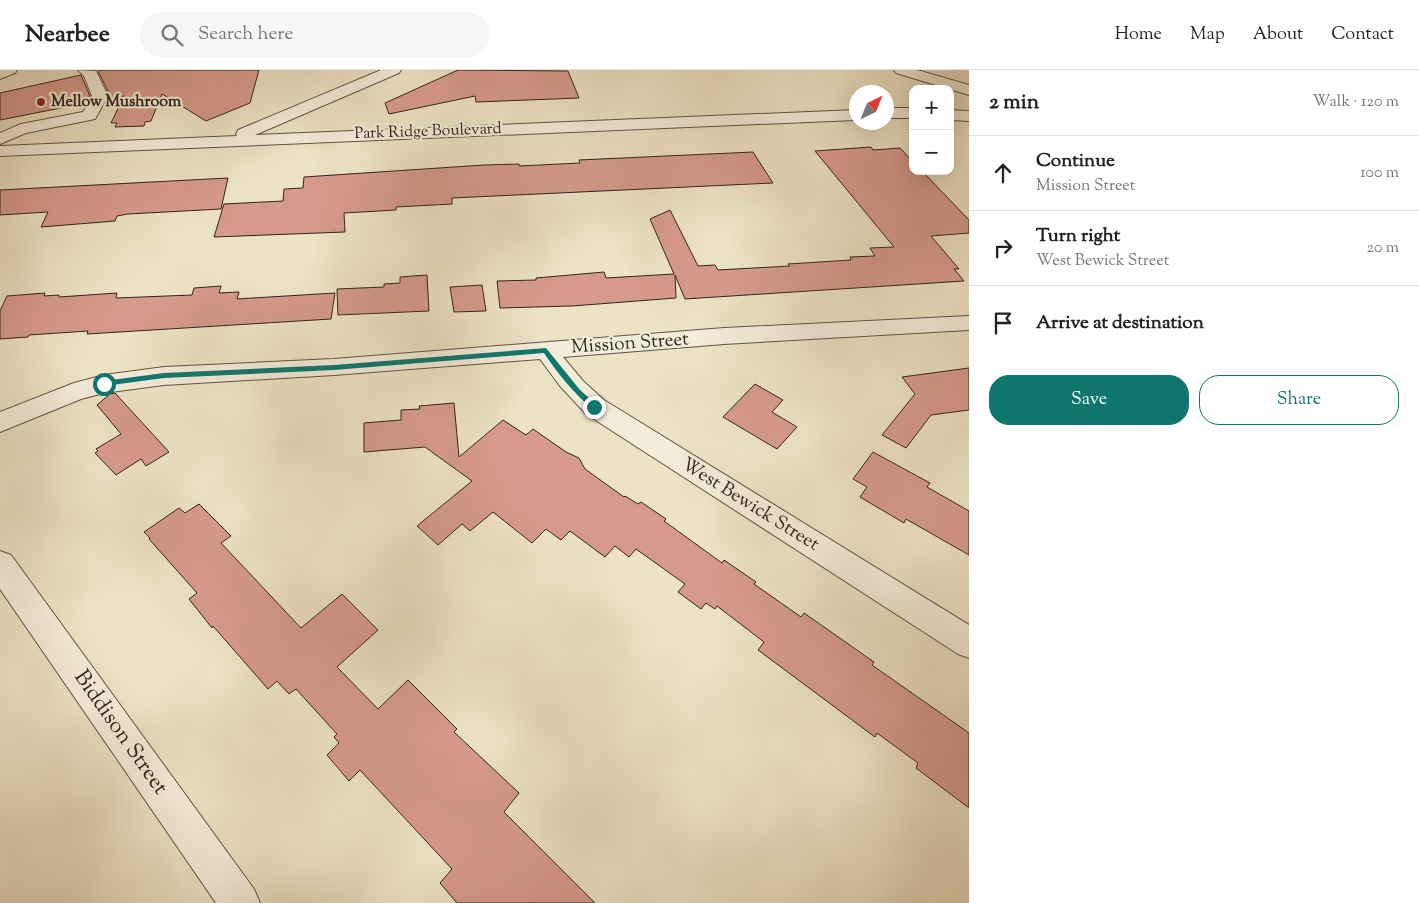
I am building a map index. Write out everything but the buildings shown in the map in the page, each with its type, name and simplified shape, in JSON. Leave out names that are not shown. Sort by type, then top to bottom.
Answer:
[{"type":"street","points":[[0,75],[10,70]]},
{"type":"street","points":[[0,139],[21,129],[89,116],[100,96],[91,74],[84,70]]},
{"type":"street","points":[[229,140],[394,70]]},
{"type":"street","points":[[901,70],[937,84],[969,90]]},
{"type":"street","name":"Park Ridge Boulevard","points":[[0,151],[849,115]]},
{"type":"street","points":[[954,115],[969,116]]},
{"type":"street","name":"Mission Street","points":[[0,422],[74,392],[104,384],[164,376],[334,367],[724,336],[969,323]]},
{"type":"street","name":"West Bewick Street","points":[[546,350],[558,370],[594,407],[969,643]]},
{"type":"street","name":"Biddison Street","points":[[0,564],[240,903]]},
{"type":"place","name":"Mellow Mushroom","points":[[41,102]]},
{"type":"route","points":[[104,384],[164,376],[334,367],[546,350],[558,370],[594,407]]}]
